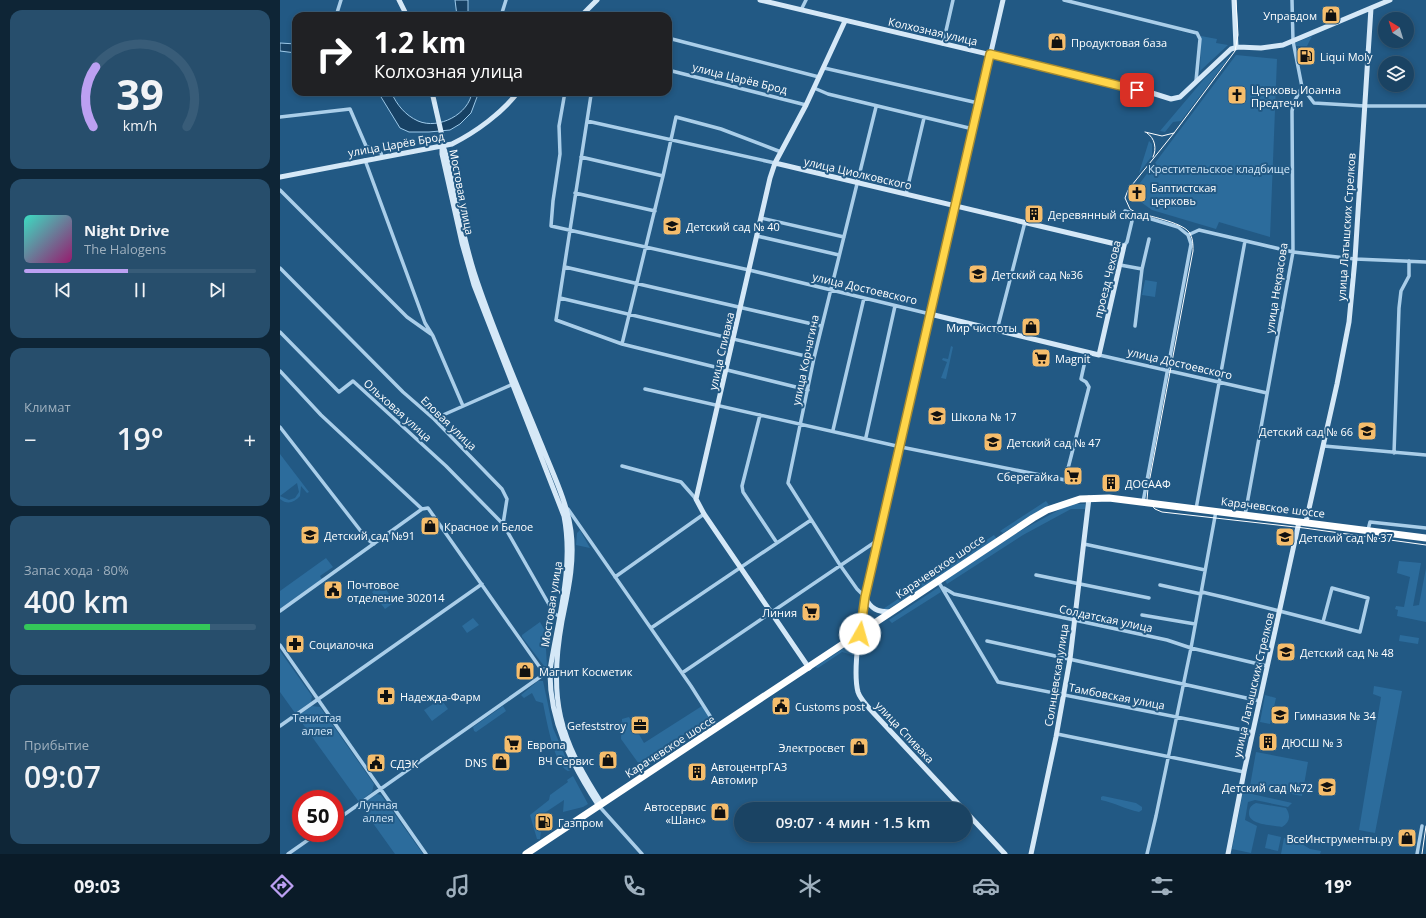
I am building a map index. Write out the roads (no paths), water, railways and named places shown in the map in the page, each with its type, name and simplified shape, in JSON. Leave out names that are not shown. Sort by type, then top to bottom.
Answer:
[{"type":"highway","name":"Карачевское шоссе","points":[[526,854],[809,668],[1033,518],[1061,504],[1089,498],[1109,498],[1426,538]]},
{"type":"street","points":[[337,12],[341,0]]},
{"type":"street","points":[[399,0],[405,12]]},
{"type":"street","points":[[502,12],[506,0]]},
{"type":"street","points":[[585,12],[597,0]]},
{"type":"street","name":"Колхозная улица","points":[[760,0],[990,54],[1171,99],[1180,97],[1196,81]]},
{"type":"street","points":[[801,10],[806,0]]},
{"type":"street","points":[[943,44],[953,0]]},
{"type":"street","name":"улица Спивака","points":[[957,802],[863,701],[857,683],[860,634],[865,597],[954,205],[1003,0]]},
{"type":"street","points":[[1064,0],[1197,33],[1200,39],[1196,81]]},
{"type":"street","points":[[1234,0],[1236,47]]},
{"type":"street","points":[[1292,0],[1293,41],[1302,87],[1308,98],[1314,103],[1365,106],[1426,106]]},
{"type":"street","points":[[1196,81],[1225,52],[1236,47],[1261,48],[1293,41],[1390,0]]},
{"type":"street","name":"улица Латышских Стрелков","points":[[1228,854],[1267,666],[1280,610],[1324,446],[1349,322],[1356,259],[1371,8]]},
{"type":"street","name":"улица Спивака","points":[[696,499],[727,371],[761,218],[775,164],[806,105],[845,21]]},
{"type":"street","points":[[672,39],[819,78]]},
{"type":"street","points":[[824,68],[978,103]]},
{"type":"street","name":"улица Царёв Брод","points":[[672,71],[806,105]]},
{"type":"street","name":"улица Некрасова","points":[[1245,515],[1293,252],[1292,111],[1294,102],[1302,87]]},
{"type":"street","points":[[814,88],[828,94],[876,107],[972,129]]},
{"type":"street","name":"Мостовая улица","points":[[433,96],[443,146],[446,153],[473,271],[555,490],[565,522],[569,552],[559,616],[553,670],[554,707],[563,741],[578,773],[601,805]]},
{"type":"street","name":"улица Царёв Брод","points":[[280,177],[382,156],[452,144],[467,136],[504,107],[514,96]]},
{"type":"street","name":"улица Достоевского","points":[[564,96],[559,126],[560,154],[551,226],[571,229],[749,270],[1168,372],[1267,392]]},
{"type":"street","points":[[591,96],[556,320],[622,344],[808,390]]},
{"type":"street","name":"улица Корчагина","points":[[865,597],[840,565],[788,483],[821,326],[876,107]]},
{"type":"street","points":[[280,117],[350,109],[366,146],[381,153],[382,156]]},
{"type":"street","points":[[622,344],[672,142],[676,117],[721,129],[781,152]]},
{"type":"street","points":[[906,195],[924,118]]},
{"type":"street","name":"улица Циолковского","points":[[587,122],[954,205],[1124,246]]},
{"type":"street","points":[[581,157],[663,176]]},
{"type":"street","points":[[365,160],[406,275],[425,323],[433,336],[463,406]]},
{"type":"street","points":[[280,190],[407,317],[433,336]]},
{"type":"street","points":[[576,193],[655,211]]},
{"type":"street","name":"проезд Чехова","points":[[1099,355],[1124,246],[1127,242],[1132,221],[1125,211],[1178,227],[1188,235]]},
{"type":"street","points":[[761,218],[844,237]]},
{"type":"street","points":[[998,330],[1025,222]]},
{"type":"street","points":[[1143,502],[1191,250],[1188,235],[1199,230],[1293,252],[1356,259],[1426,262]]},
{"type":"street","points":[[757,236],[839,255]]},
{"type":"street","points":[[1135,326],[1142,269],[1149,239]]},
{"type":"street","points":[[1196,509],[1245,241]]},
{"type":"street","points":[[1394,453],[1400,291],[1409,276],[1409,261]]},
{"type":"street","points":[[1120,265],[1142,269]]},
{"type":"street","points":[[565,267],[821,326]]},
{"type":"street","name":"Еловая улица","points":[[280,268],[403,392],[434,419],[502,489],[507,499],[503,524]]},
{"type":"street","points":[[560,298],[629,316],[814,358]]},
{"type":"street","points":[[834,430],[864,298]]},
{"type":"street","points":[[866,438],[895,306]]},
{"type":"street","name":"Ольховая улица","points":[[280,332],[339,392],[353,381],[446,466],[503,524]]},
{"type":"street","points":[[645,389],[834,430],[900,446],[1065,480],[1089,387],[1086,382],[1081,379],[1087,352]]},
{"type":"street","points":[[280,371],[321,415],[422,509]]},
{"type":"street","points":[[434,419],[514,383]]},
{"type":"street","name":"Мостовая улица","points":[[514,383],[565,506],[572,533],[572,566],[553,670]]},
{"type":"street","points":[[760,415],[742,486],[743,492],[777,544]]},
{"type":"street","points":[[280,428],[367,539],[374,544]]},
{"type":"street","points":[[1324,446],[1426,455]]},
{"type":"street","points":[[622,466],[680,482],[696,499],[704,514],[809,668]]},
{"type":"street","name":"Солнцевская улица","points":[[1031,854],[1057,734],[1070,659],[1089,498]]},
{"type":"street","points":[[565,506],[651,628],[718,728]]},
{"type":"street","points":[[280,611],[425,507],[430,510],[541,669],[553,670]]},
{"type":"street","points":[[1147,854],[1196,624],[1216,511]]},
{"type":"street","points":[[614,577],[704,514]]},
{"type":"street","points":[[651,628],[741,569],[811,520]]},
{"type":"street","points":[[1368,530],[1370,522],[1426,528]]},
{"type":"street","points":[[503,524],[551,608],[555,614],[559,616]]},
{"type":"street","points":[[572,533],[576,527],[580,529]]},
{"type":"street","points":[[682,673],[879,540]]},
{"type":"street","points":[[1084,544],[1205,570]]},
{"type":"street","points":[[1036,575],[1080,582],[1149,598]]},
{"type":"street","name":"Тамбовская улица","points":[[938,581],[998,682],[1253,732]]},
{"type":"street","points":[[280,726],[482,584]]},
{"type":"street","points":[[1160,585],[1280,610],[1360,632],[1368,598],[1332,588],[1324,622]]},
{"type":"street","name":"Солдатская улица","points":[[942,588],[954,594],[1167,640],[1191,648],[1267,666]]},
{"type":"street","points":[[865,597],[874,610],[880,612],[892,612]]},
{"type":"street","points":[[1142,615],[1196,624]]},
{"type":"street","points":[[987,640],[1260,701]]},
{"type":"street","points":[[280,645],[426,854]]},
{"type":"street","points":[[344,815],[553,670]]},
{"type":"street","points":[[1057,734],[1244,772]]},
{"type":"street","points":[[601,805],[642,854]]},
{"type":"street","points":[[972,819],[1005,854]]},
{"type":"street","points":[[1417,854],[1422,826]]},
{"type":"street","points":[[288,854],[305,842]]},
{"type":"tram line","points":[[1236,0],[1238,35],[1235,51],[1174,133],[1128,190],[1125,198],[1130,209],[1135,212],[1172,222],[1185,228],[1189,232],[1193,243],[1193,251],[1147,500],[1155,509],[1162,512],[1304,528],[1426,545]]},
{"type":"tram line","points":[[1145,132],[1162,136],[1174,133]]},
{"type":"tram line","points":[[1147,133],[1152,138],[1154,144],[1155,151],[1153,157]]},
{"type":"tram line","points":[[1422,854],[1426,826]]},
{"type":"place","name":"Управдом","points":[[1331,15]]},
{"type":"place","name":"Продуктовая база","points":[[1057,42]]},
{"type":"place","name":"Liqui Moly","points":[[1306,56]]},
{"type":"place","name":"Церковь Иоанна Предтечи","points":[[1237,95]]},
{"type":"place","name":"Баптистская церковь","points":[[1137,193]]},
{"type":"place","name":"Деревянный склад","points":[[1034,214]]},
{"type":"place","name":"Детский сад № 40","points":[[672,226]]},
{"type":"place","name":"Детский сад №36","points":[[978,274]]},
{"type":"place","name":"Мир чистоты","points":[[1031,327]]},
{"type":"place","name":"Magnit","points":[[1041,358]]},
{"type":"place","name":"Школа № 17","points":[[937,416]]},
{"type":"place","name":"Детский сад № 66","points":[[1367,431]]},
{"type":"place","name":"Детский сад № 47","points":[[993,442]]},
{"type":"place","name":"Сберегайка","points":[[1073,476]]},
{"type":"place","name":"ДОСААФ","points":[[1111,483]]},
{"type":"place","name":"Красное и Белое","points":[[430,526]]},
{"type":"place","name":"Детский сад №91","points":[[310,535]]},
{"type":"place","name":"Детский сад № 37","points":[[1285,537]]},
{"type":"place","name":"Почтовое отделение 302014","points":[[333,590]]},
{"type":"place","name":"Линия","points":[[811,612]]},
{"type":"place","name":"Социалочка","points":[[295,644]]},
{"type":"place","name":"Детский сад № 48","points":[[1286,652]]},
{"type":"place","name":"Магнит Косметик","points":[[525,671]]},
{"type":"place","name":"Надежда-Фарм","points":[[386,696]]},
{"type":"place","name":"Customs post","points":[[781,706]]},
{"type":"place","name":"Гимназия № 34","points":[[1280,715]]},
{"type":"place","name":"Gefeststroy","points":[[640,725]]},
{"type":"place","name":"ДЮСШ № 3","points":[[1268,742]]},
{"type":"place","name":"Европа","points":[[513,744]]},
{"type":"place","name":"Электросвет","points":[[859,747]]},
{"type":"place","name":"ВЧ Сервис","points":[[608,760]]},
{"type":"place","name":"DNS","points":[[501,762]]},
{"type":"place","name":"СДЭК","points":[[376,763]]},
{"type":"place","name":"АвтоцентрГАЗ Автомир","points":[[697,772]]},
{"type":"place","name":"Детский сад №72","points":[[1327,787]]},
{"type":"place","name":"Автосервис «Шанс»","points":[[720,812]]},
{"type":"place","name":"Газпром","points":[[544,822]]},
{"type":"place","name":"ВсеИнструменты.ру","points":[[1407,838]]},
{"type":"park label","name":"Крестительское кладбище","points":[[1219,168]]},
{"type":"park label","name":"Тенистая аллея","points":[[317,723]]},
{"type":"park label","name":"Лунная аллея","points":[[378,810]]}]
